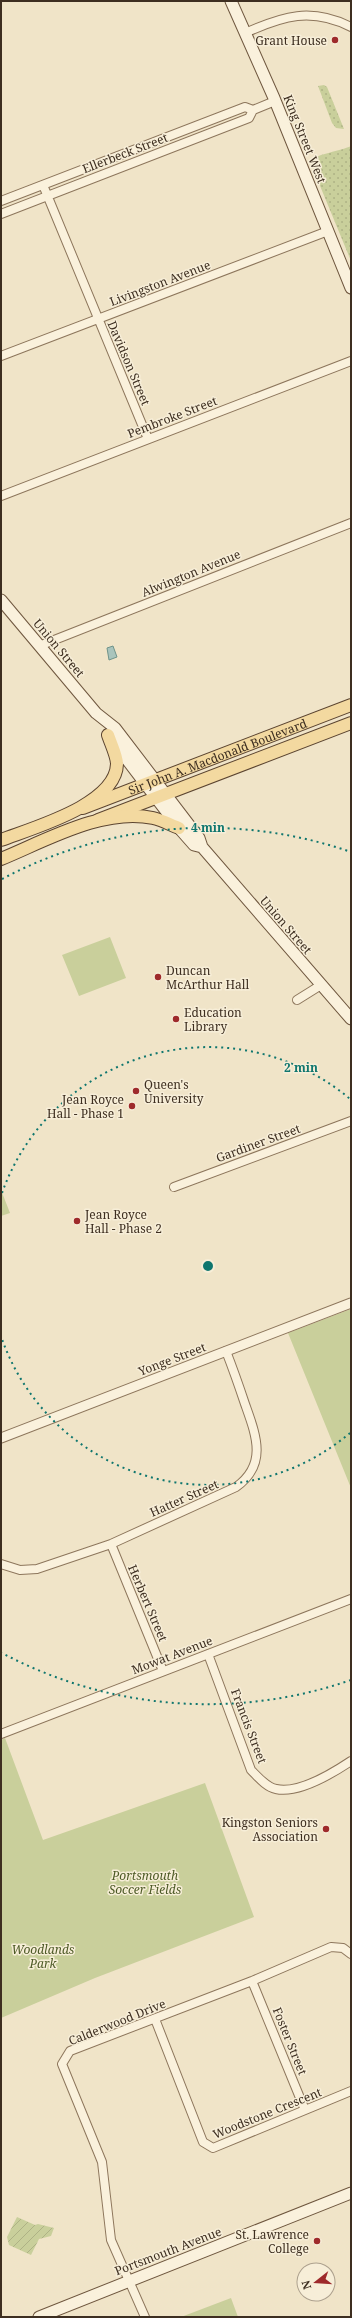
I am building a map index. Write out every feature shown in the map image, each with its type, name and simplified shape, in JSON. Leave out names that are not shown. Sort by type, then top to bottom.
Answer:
[{"type":"main road","name":"King Street West","points":[[231,1],[275,101],[351,288]]},
{"type":"main road","name":"Union Street","points":[[1,600],[96,713],[115,728],[149,782]]},
{"type":"main road","name":"Sir John A. Macdonald Boulevard","points":[[1,840],[351,705]]},
{"type":"main road","name":"Union Street","points":[[96,713],[108,735],[160,796],[199,838],[202,847],[351,1020]]},
{"type":"main road","name":"Sir John A. Macdonald Boulevard","points":[[1,859],[98,820],[351,723]]},
{"type":"main road","points":[[83,808],[106,788],[115,771],[117,764],[108,735]]},
{"type":"main road","name":"Union Street","points":[[160,796],[179,828],[194,845],[202,847]]},
{"type":"main road","points":[[98,820],[137,817],[152,818],[179,828]]},
{"type":"main road","name":"Portsmouth Avenue","points":[[39,2317],[351,2193]]},
{"type":"street","points":[[245,33],[284,17],[306,14],[321,16],[351,27]]},
{"type":"street","name":"Ellerbeck Street","points":[[1,201],[245,108],[253,110],[275,101]]},
{"type":"street","name":"Ellerbeck Street","points":[[1,214],[249,118],[253,110]]},
{"type":"street","name":"Davidson Street","points":[[43,185],[148,439]]},
{"type":"street","name":"Livingston Avenue","points":[[1,356],[328,231]]},
{"type":"street","name":"Pembroke Street","points":[[1,496],[351,361]]},
{"type":"street","name":"Alwington Avenue","points":[[39,646],[351,522]]},
{"type":"street","points":[[298,1000],[321,985]]},
{"type":"street","name":"Gardiner Street","points":[[174,1187],[351,1121]]},
{"type":"street","name":"Yonge Street","points":[[1,1438],[351,1303]]},
{"type":"street","name":"Hatter Street","points":[[1,1564],[20,1570],[37,1569],[111,1544],[236,1487],[245,1480],[253,1468],[257,1455],[257,1441],[226,1351]]},
{"type":"street","name":"Herbert Street","points":[[111,1544],[163,1671]]},
{"type":"street","name":"Mowat Avenue","points":[[1,1734],[351,1599]]},
{"type":"street","name":"Francis Street","points":[[208,1654],[251,1770],[262,1781],[275,1789],[290,1789],[322,1777],[351,1761]]},
{"type":"street","name":"Calderwood Drive","points":[[130,2280],[111,2240],[102,2162],[62,2064],[70,2051],[252,1981],[331,1947],[343,1948],[351,1954]]},
{"type":"street","name":"Foster Street","points":[[252,1981],[305,2110]]},
{"type":"street","name":"Woodstone Crescent","points":[[155,2019],[203,2142],[213,2148],[351,2091]]},
{"type":"street","points":[[130,2280],[145,2317]]},
{"type":"green space","points":[[324,85],[327,87],[344,129],[336,128],[332,123],[318,86]]},
{"type":"green space","points":[[351,146],[351,261],[311,164],[311,160]]},
{"type":"green space","points":[[110,937],[126,978],[79,996],[62,955]]},
{"type":"green space","points":[[1,1190],[10,1213],[1,1216]]},
{"type":"green space","points":[[351,1309],[351,1488],[288,1333]]},
{"type":"green space","name":"Portsmouth Soccer Fields","points":[[5,1738],[43,1840],[205,1783],[254,1917],[95,1978],[1,2018],[1,1740]]},
{"type":"green space","points":[[17,2217],[35,2225],[38,2224],[54,2228],[51,2236],[39,2239],[31,2255],[9,2245],[7,2237]]},
{"type":"green space","points":[[231,2298],[238,2317],[181,2317]]},
{"type":"water","points":[[113,646],[117,657],[109,660],[107,648]]},
{"type":"place","name":"Grant House","points":[[335,40]]},
{"type":"place","name":"Duncan McArthur Hall","points":[[158,977]]},
{"type":"place","name":"Education Library","points":[[176,1019]]},
{"type":"place","name":"Queen's University","points":[[136,1091]]},
{"type":"place","name":"Jean Royce Hall - Phase 1","points":[[132,1106]]},
{"type":"place","name":"Jean Royce Hall - Phase 2","points":[[77,1221]]},
{"type":"place","name":"Kingston Seniors Association","points":[[326,1829]]},
{"type":"place","name":"St. Lawrence College","points":[[317,2241]]},
{"type":"park label","name":"Woodlands Park","points":[[43,1956]]}]
